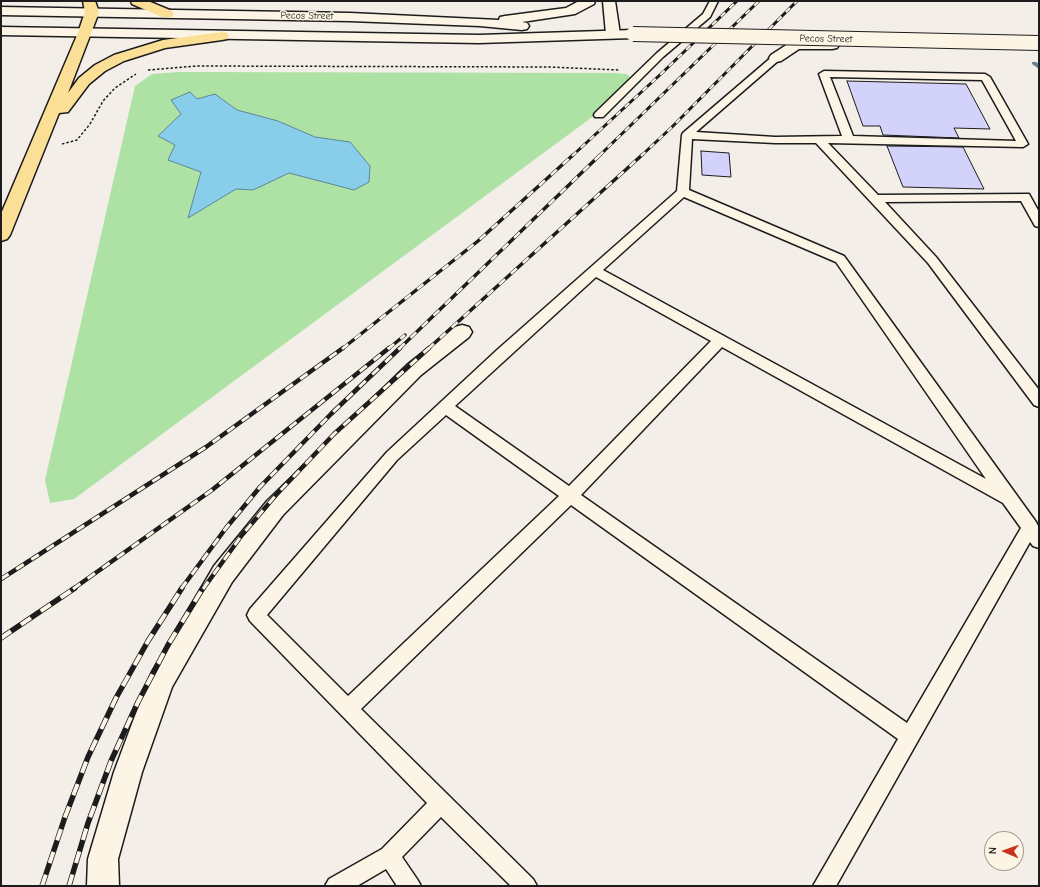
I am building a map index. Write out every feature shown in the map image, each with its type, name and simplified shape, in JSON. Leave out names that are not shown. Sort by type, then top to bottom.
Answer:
[{"type":"highway","points":[[137,1],[167,14]]},
{"type":"highway","points":[[1,235],[85,33],[90,7]]},
{"type":"highway","points":[[39,146],[84,81],[100,68],[119,58],[150,47],[222,36]]},
{"type":"main road","points":[[480,22],[570,11],[588,1]]},
{"type":"main road","points":[[609,1],[613,34]]},
{"type":"main road","name":"Pecos Street","points":[[1,11],[90,7],[167,14],[350,17],[480,22],[613,34]]},
{"type":"main road","name":"Pecos Street","points":[[1,31],[222,36],[479,39],[633,34],[1039,44]]},
{"type":"main road","points":[[776,58],[796,45],[1039,44]]},
{"type":"main road","points":[[103,886],[103,859],[128,772],[161,681],[223,574],[275,508],[414,370],[462,332]]},
{"type":"lane","points":[[599,115],[660,55],[707,15],[714,1]]},
{"type":"lane","points":[[526,886],[441,803],[256,615],[392,456],[683,192],[687,135],[776,58]]},
{"type":"lane","points":[[687,135],[776,140],[1023,144],[985,77],[824,74],[849,140]]},
{"type":"lane","points":[[819,140],[932,260],[1039,401]]},
{"type":"lane","points":[[683,192],[840,259],[1034,534],[910,736],[824,886]]},
{"type":"lane","points":[[875,199],[1025,197],[1039,223]]},
{"type":"lane","points":[[595,271],[1010,500]]},
{"type":"lane","points":[[348,709],[571,495],[720,340]]},
{"type":"lane","points":[[446,407],[910,736]]},
{"type":"lane","points":[[336,886],[389,856],[441,803]]},
{"type":"lane","points":[[389,856],[410,886]]},
{"type":"path","points":[[143,71],[197,66],[549,67],[644,70]]},
{"type":"path","points":[[39,146],[77,140],[90,124],[103,101],[114,88],[138,74]]},
{"type":"green space","points":[[178,72],[613,73],[627,74],[632,80],[633,87],[74,499],[50,503],[45,480],[135,86],[152,74]]},
{"type":"water","points":[[190,92],[197,99],[215,94],[237,110],[278,121],[315,137],[350,142],[370,166],[369,182],[354,190],[289,173],[253,190],[236,189],[188,218],[201,172],[168,160],[175,145],[158,136],[181,114],[171,100]]},
{"type":"building","points":[[847,81],[966,84],[990,129],[954,128],[959,138],[883,135],[880,126],[863,126]]},
{"type":"building","points":[[887,146],[963,147],[984,189],[903,187]]},
{"type":"building","points":[[701,151],[729,153],[731,177],[702,175]]},
{"type":"waterway","points":[[1034,63],[1039,67]]},
{"type":"railway","points":[[572,156],[737,1]]},
{"type":"railway","points":[[599,156],[759,1]]},
{"type":"railway","points":[[641,156],[672,127],[797,1]]},
{"type":"railway","points":[[342,349],[478,241],[573,155]]},
{"type":"railway","points":[[399,349],[600,155]]},
{"type":"railway","points":[[428,349],[642,155]]},
{"type":"railway","points":[[388,349],[405,335]]},
{"type":"railway","points":[[1,579],[206,447],[343,348]]},
{"type":"railway","points":[[73,589],[212,490],[389,348]]},
{"type":"railway","points":[[181,589],[226,528],[260,487],[331,414],[400,348]]},
{"type":"railway","points":[[203,589],[242,535],[276,495],[334,434],[429,348]]},
{"type":"railway","points":[[1,638],[75,588]]},
{"type":"railway","points":[[42,886],[65,817],[88,757],[116,698],[148,641],[182,588]]},
{"type":"railway","points":[[69,886],[88,823],[111,761],[138,702],[168,645],[203,588]]}]
